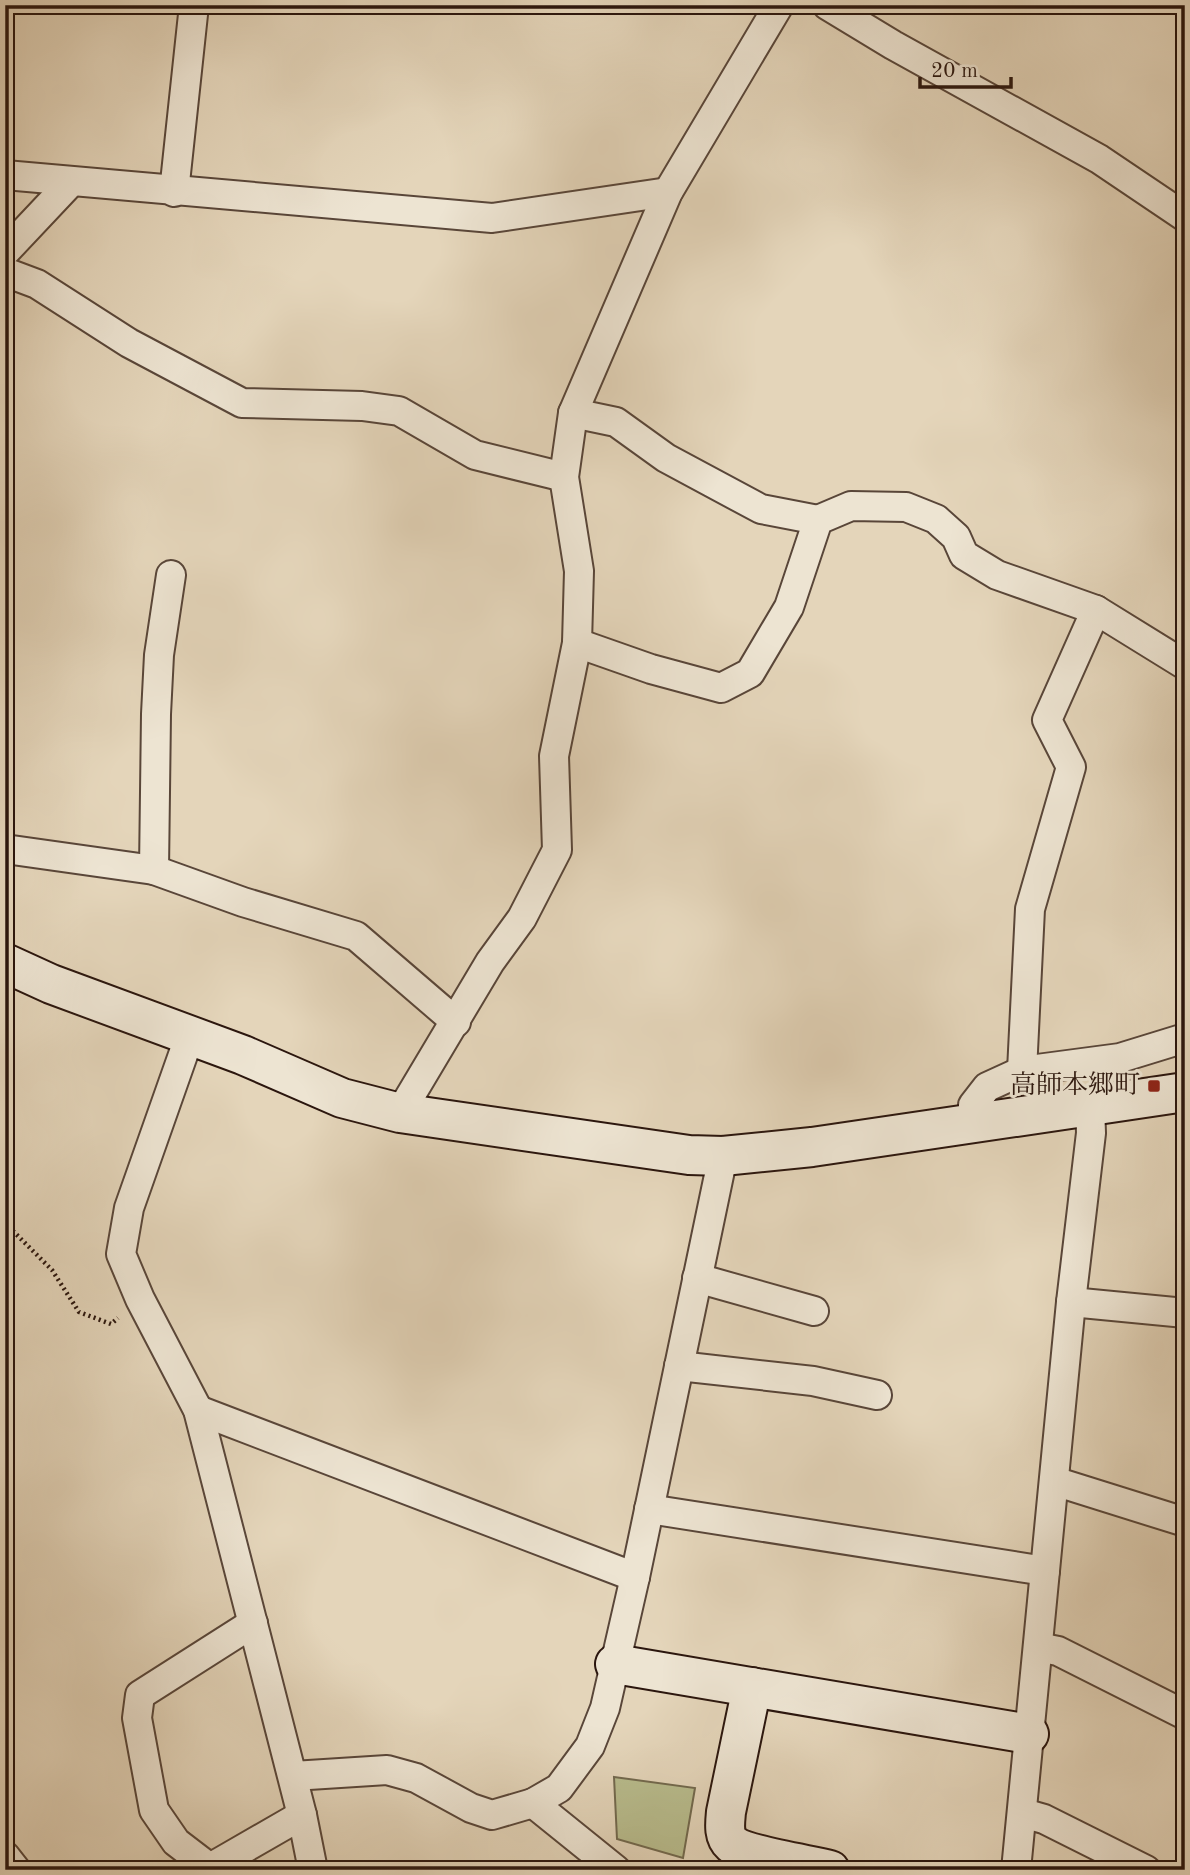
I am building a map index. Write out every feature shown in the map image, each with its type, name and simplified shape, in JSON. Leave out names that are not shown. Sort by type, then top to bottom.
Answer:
[{"type":"street","points":[[174,192],[194,5]]},
{"type":"street","points":[[401,1113],[490,962],[522,918],[557,850],[554,755],[577,643],[579,570],[564,477],[573,413],[668,192],[779,5]]},
{"type":"street","points":[[827,5],[893,45],[1099,159],[1185,217]]},
{"type":"street","points":[[5,175],[492,218],[668,192]]},
{"type":"street","points":[[5,252],[71,182]]},
{"type":"street","points":[[5,272],[37,284],[130,343],[242,403],[362,406],[399,411],[475,454],[564,477]]},
{"type":"street","points":[[573,413],[616,422],[666,457],[761,509],[818,520],[851,506],[906,507],[936,519],[956,537],[964,555],[997,575],[1096,610],[1185,665]]},
{"type":"street","points":[[577,643],[651,669],[721,688],[750,673],[789,607],[818,520]]},
{"type":"street","points":[[154,870],[158,667],[171,575]]},
{"type":"street","points":[[1022,1071],[1030,909],[1071,767],[1047,720],[1096,610]]},
{"type":"street","points":[[5,849],[154,870],[243,902],[356,936],[456,1023]]},
{"type":"street","points":[[5,962],[51,984],[243,1055],[342,1098],[401,1113],[676,1153],[723,1156],[812,1147],[1185,1092]]},
{"type":"street","points":[[190,1035],[127,1220],[121,1254],[140,1299],[198,1410],[302,1815],[313,1870]]},
{"type":"street","points":[[974,1123],[973,1105],[987,1087],[1022,1071],[1120,1058],[1185,1038]]},
{"type":"street","points":[[1016,1870],[1071,1302],[1091,1133],[1090,1106]]},
{"type":"street","points":[[292,1776],[387,1770],[416,1778],[471,1808],[492,1815],[533,1804],[559,1788],[590,1746],[605,1708],[635,1577],[723,1156]]},
{"type":"street","points":[[697,1278],[814,1311]]},
{"type":"street","points":[[1071,1302],[1185,1313]]},
{"type":"street","points":[[679,1366],[813,1381],[877,1395]]},
{"type":"street","points":[[198,1410],[635,1577]]},
{"type":"street","points":[[1054,1481],[1185,1522]]},
{"type":"street","points":[[649,1509],[1045,1571]]},
{"type":"street","points":[[253,1623],[140,1695],[137,1718],[154,1810],[176,1842],[209,1868],[302,1815]]},
{"type":"street","points":[[1038,1647],[1058,1651],[1185,1715]]},
{"type":"street","points":[[615,1664],[1030,1734]]},
{"type":"street","points":[[752,1687],[726,1812],[725,1831],[732,1844],[745,1850],[830,1870]]},
{"type":"street","points":[[533,1804],[616,1870]]},
{"type":"street","points":[[1023,1813],[1044,1819],[1146,1870]]},
{"type":"street","points":[[5,1856],[16,1870]]},
{"type":"path","points":[[5,1223],[52,1270],[79,1312],[111,1324],[140,1299]]},
{"type":"green space","points":[[614,1777],[695,1788],[683,1858],[617,1839]]},
{"type":"place","name":"高師本郷町","points":[[1154,1086]]}]
